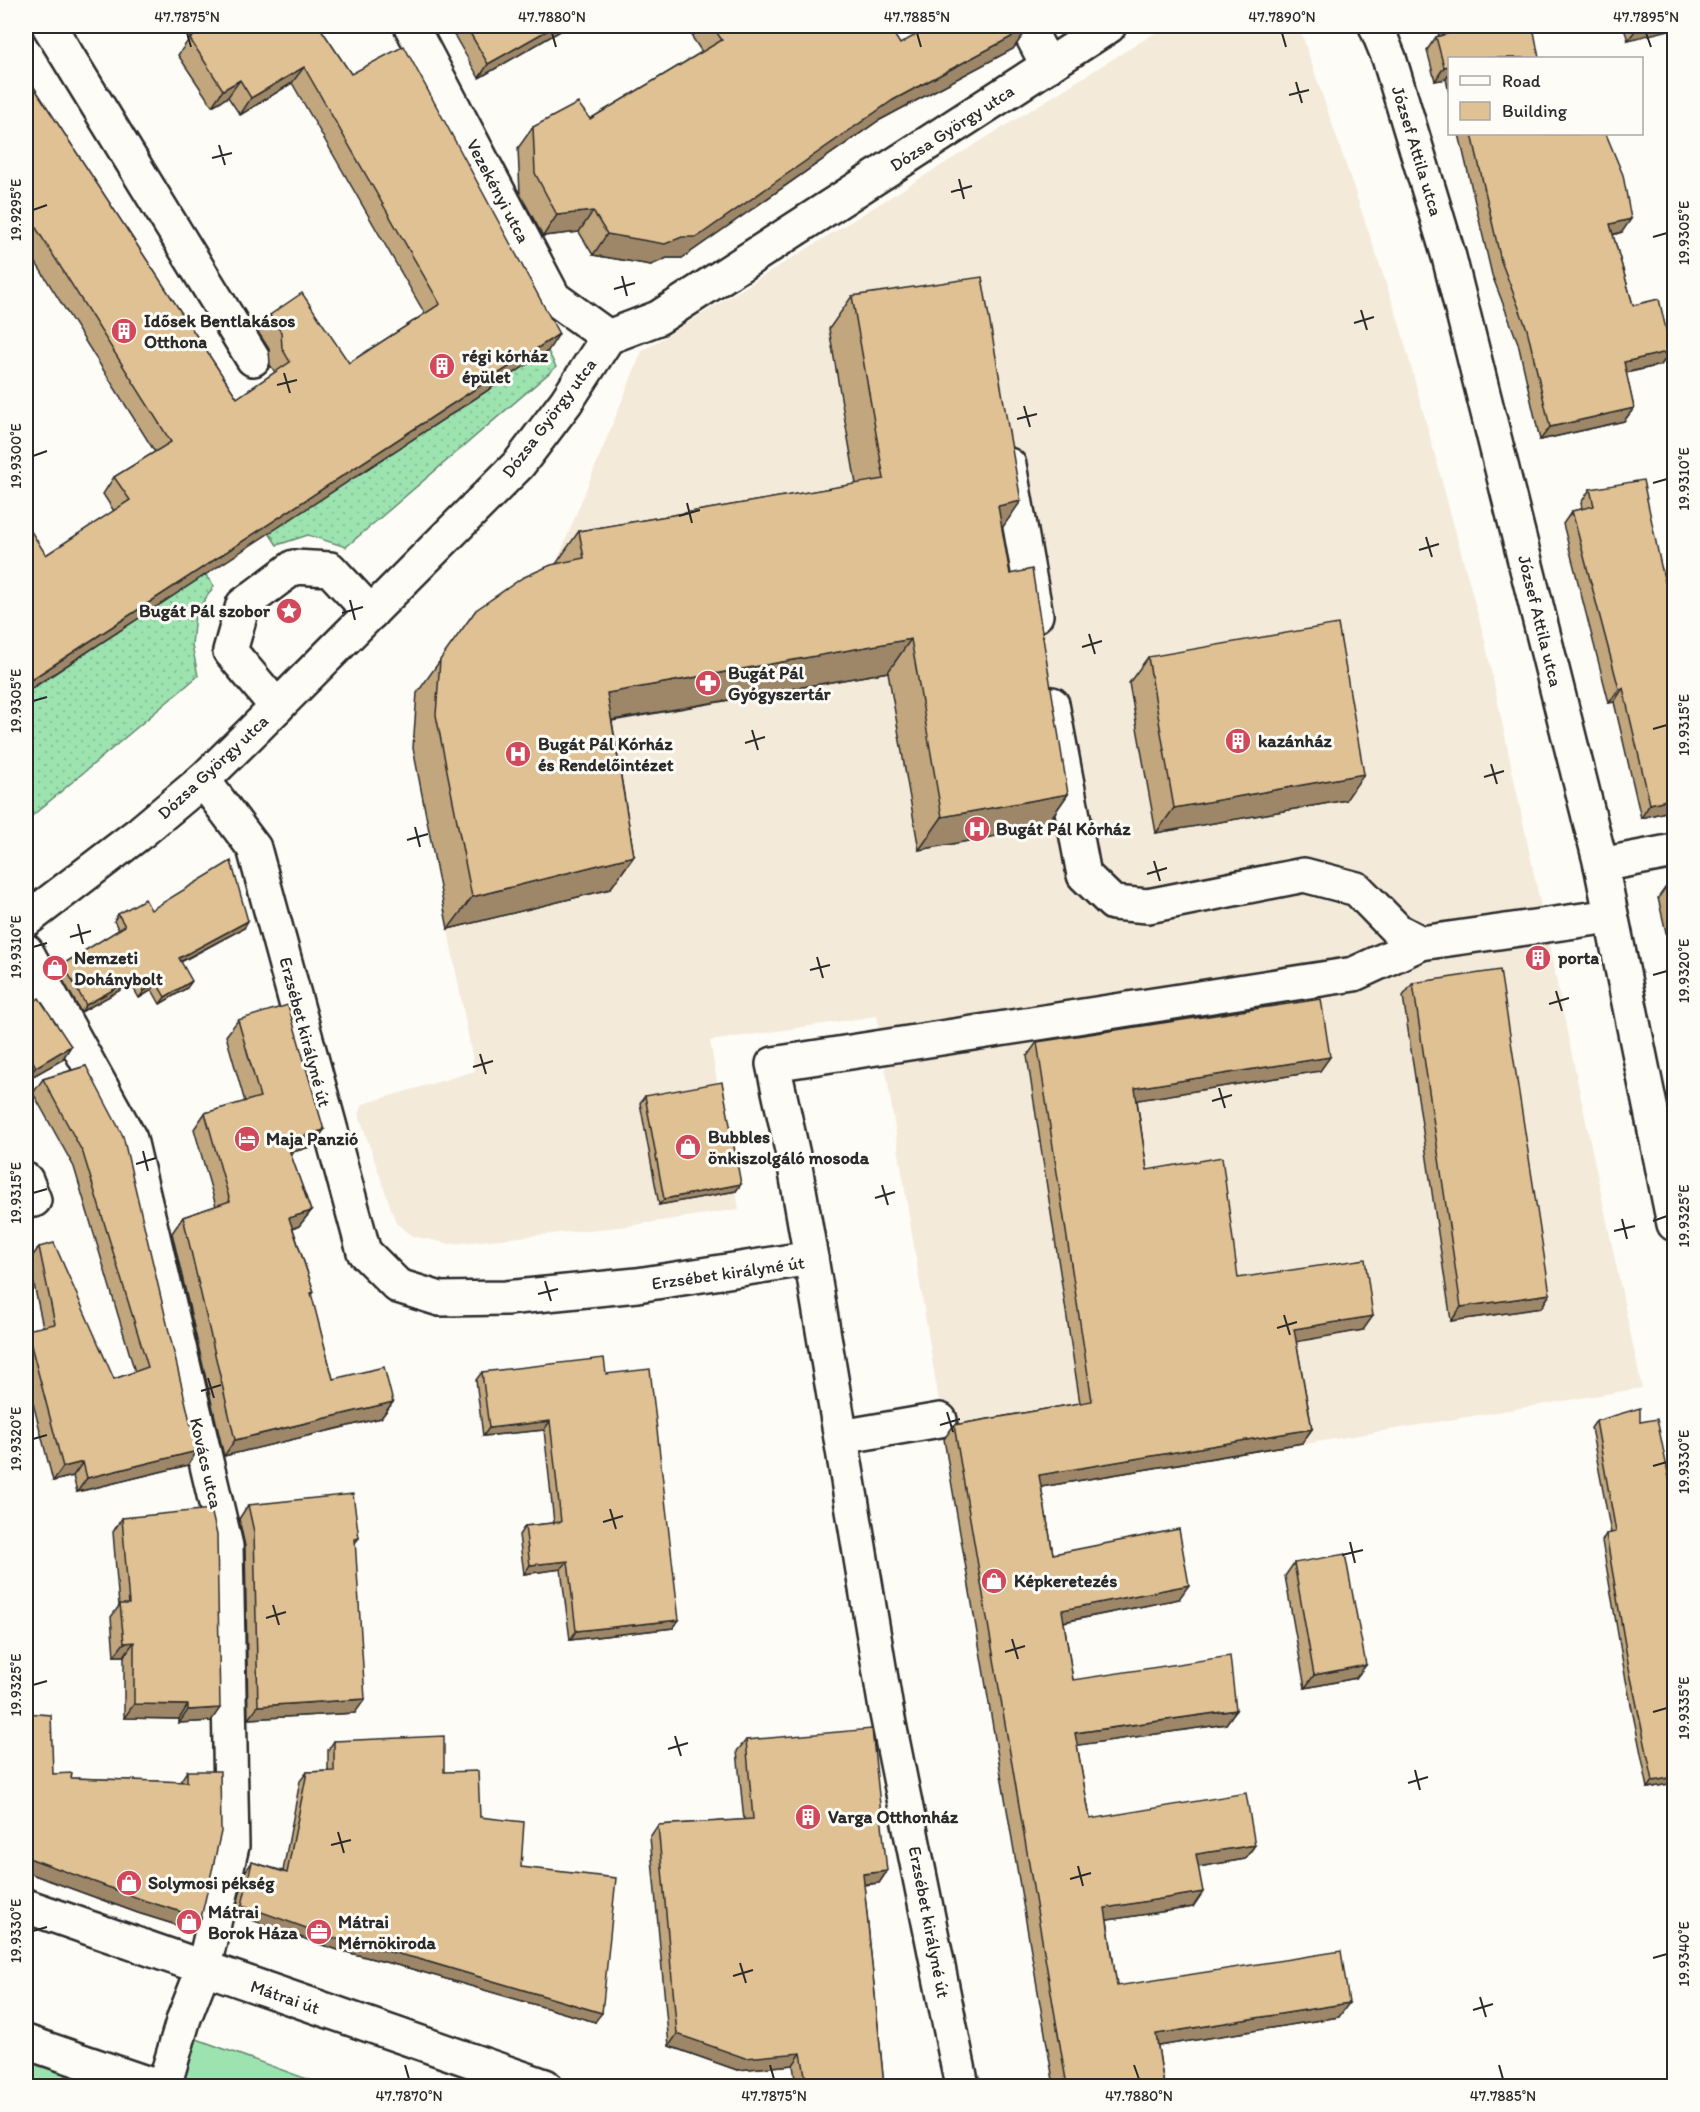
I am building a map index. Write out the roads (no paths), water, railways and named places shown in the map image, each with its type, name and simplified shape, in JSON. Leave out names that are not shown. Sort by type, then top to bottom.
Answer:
[{"type":"street","points":[[49,26],[253,359]]},
{"type":"street","name":"Vezekényi utca","points":[[411,26],[554,298],[608,337]]},
{"type":"street","points":[[1027,26],[1048,66]]},
{"type":"street","name":"Dózsa György utca","points":[[26,920],[141,832],[203,780],[371,613],[519,464],[566,402],[608,337],[658,318],[1110,26]]},
{"type":"street","name":"József Attila utca","points":[[1376,26],[1389,58],[1449,257],[1601,865],[1674,1224]]},
{"type":"street","points":[[1005,441],[1040,639]]},
{"type":"street","points":[[277,707],[230,651],[243,605],[294,567],[330,569],[371,613]]},
{"type":"street","points":[[1047,674],[1084,875],[1113,903],[1148,906],[1304,875],[1357,889],[1398,931],[1421,943]]},
{"type":"street","name":"Erzsébet királyné út","points":[[203,780],[254,848],[364,1252],[398,1286],[441,1299],[506,1298],[637,1285],[811,1258],[886,1709],[962,2086]]},
{"type":"street","points":[[1601,865],[1674,851]]},
{"type":"street","points":[[811,1258],[793,1155],[773,1064],[1354,974],[1421,943],[1611,916]]},
{"type":"street","name":"Kovács utca","points":[[26,951],[130,1139],[226,1545],[232,1846],[203,1970],[184,2018],[164,2086]]},
{"type":"street","points":[[841,1437],[940,1420]]},
{"type":"street","name":"Mátrai út","points":[[26,1906],[203,1970],[545,2086]]},
{"type":"street","points":[[26,2042],[155,2086]]},
{"type":"place","name":"Idősek Bentlakásos Otthona","points":[[124,331]]},
{"type":"place","name":"régi kórház épület","points":[[442,366]]},
{"type":"place","name":"Bugát Pál szobor","points":[[289,611]]},
{"type":"place","name":"Bugát Pál Gyógyszertár","points":[[708,683]]},
{"type":"place","name":"kazánház","points":[[1238,741]]},
{"type":"place","name":"Bugát Pál Kórház és Rendelőintézet","points":[[518,754]]},
{"type":"place","name":"Bugát Pál Kórház","points":[[977,829]]},
{"type":"place","name":"porta","points":[[1538,958]]},
{"type":"place","name":"Nemzeti Dohánybolt","points":[[55,968]]},
{"type":"place","name":"Maja Panzió","points":[[247,1139]]},
{"type":"place","name":"Bubbles önkiszolgáló mosoda","points":[[688,1147]]},
{"type":"place","name":"Képkeretezés","points":[[994,1581]]},
{"type":"place","name":"Varga Otthonház","points":[[808,1817]]},
{"type":"place","name":"Solymosi pékség","points":[[129,1883]]},
{"type":"place","name":"Mátrai Borok Háza","points":[[189,1922]]},
{"type":"place","name":"Mátrai Mérnökiroda","points":[[319,1932]]}]
